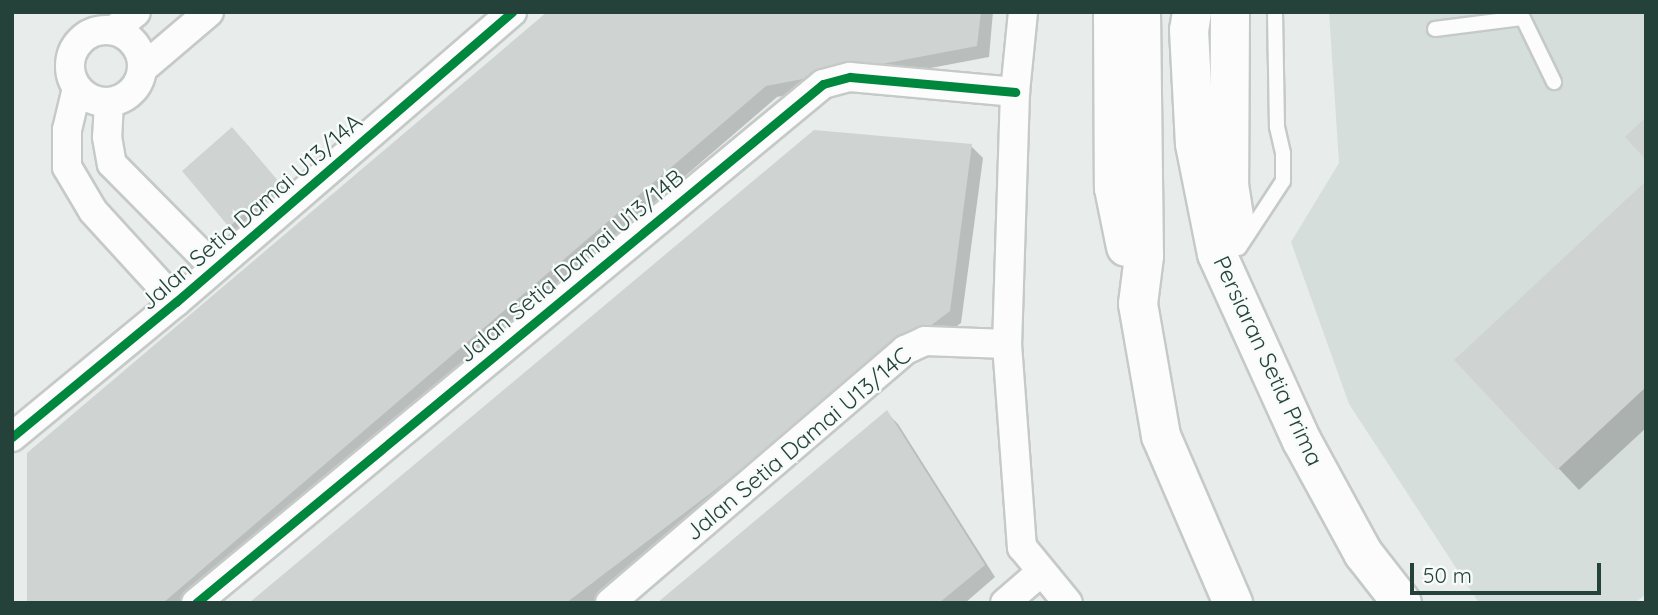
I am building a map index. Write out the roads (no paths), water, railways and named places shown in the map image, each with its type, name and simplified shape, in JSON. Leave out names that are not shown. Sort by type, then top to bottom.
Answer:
[{"type":"street","points":[[136,12],[114,30],[92,32],[75,46],[69,68],[77,89],[67,130],[67,167],[93,211],[176,302]]},
{"type":"street","points":[[77,89],[97,101],[109,102],[132,91],[142,69],[209,12]]},
{"type":"street","name":"Jalan Setia Damai U13/14A","points":[[12,437],[176,302],[512,12]]},
{"type":"street","points":[[1023,12],[1015,92],[1007,344],[1022,547],[1068,603]]},
{"type":"street","points":[[1113,12],[1114,188],[1139,304],[1161,436],[1233,603]]},
{"type":"street","points":[[1139,304],[1144,256],[1141,12]]},
{"type":"street","name":"Persiaran Setia Prima","points":[[1192,12],[1189,30],[1195,144],[1217,254],[1302,441],[1363,553],[1402,603]]},
{"type":"street","points":[[1230,12],[1229,185],[1248,325]]},
{"type":"street","points":[[114,30],[132,40],[138,48],[142,69]]},
{"type":"street","name":"Jalan Setia Damai U13/14B","points":[[196,603],[823,84],[850,77],[1015,92]]},
{"type":"street","points":[[109,102],[107,137],[112,164],[215,268]]},
{"type":"street","name":"Jalan Setia Damai U13/14C","points":[[610,603],[905,350],[925,341],[1007,344]]},
{"type":"street","points":[[1005,603],[1041,572]]},
{"type":"lane","points":[[1239,248],[1283,181],[1283,153],[1277,127],[1275,12]]},
{"type":"lane","points":[[1435,29],[1520,15],[1554,82]]}]
